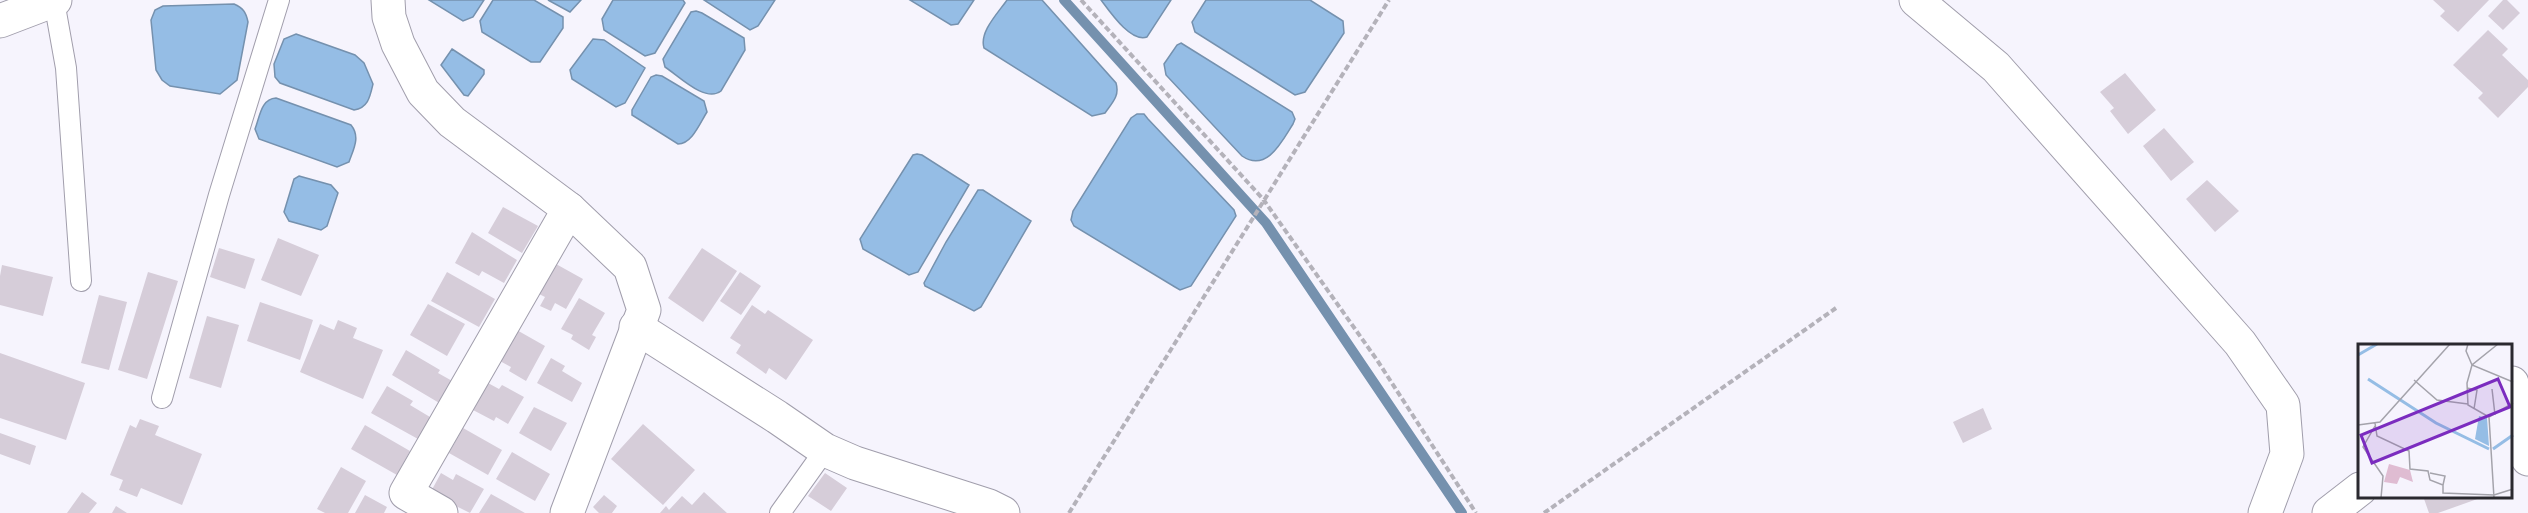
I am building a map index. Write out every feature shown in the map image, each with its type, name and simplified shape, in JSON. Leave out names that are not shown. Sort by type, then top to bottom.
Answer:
[{"type":"street","points":[[0,21],[55,0]]},
{"type":"street","points":[[388,0],[389,17],[398,44],[423,92],[452,122],[569,209],[630,267],[644,310],[567,513]]},
{"type":"street","points":[[1916,0],[1996,67],[2240,343],[2283,405],[2287,454],[2265,513]]},
{"type":"street","points":[[441,513],[406,493],[569,209]]},
{"type":"street","points":[[636,327],[825,450],[855,463],[989,506],[1003,513]]},
{"type":"street","points":[[2513,374],[2528,362]]},
{"type":"street","points":[[2513,392],[2528,459]]},
{"type":"street","points":[[2329,513],[2358,491]]},
{"type":"lane","points":[[55,0],[66,68],[81,281]]},
{"type":"lane","points":[[162,398],[219,195],[279,0]]},
{"type":"lane","points":[[780,513],[825,450]]},
{"type":"path","points":[[1081,0],[1263,199],[1377,360],[1476,513]]},
{"type":"path","points":[[1069,513],[1389,0]]},
{"type":"path","points":[[1544,513],[1836,308]]},
{"type":"water","points":[[429,0],[484,0],[473,17],[463,21]]},
{"type":"water","points":[[493,0],[534,0],[563,17],[563,28],[540,62],[531,62],[482,32],[480,21]]},
{"type":"water","points":[[548,0],[581,0],[570,12]]},
{"type":"water","points":[[613,0],[683,0],[685,3],[655,53],[645,56],[604,30],[602,19]]},
{"type":"water","points":[[704,0],[775,0],[758,26],[750,30]]},
{"type":"water","points":[[910,0],[974,0],[958,24],[951,25]]},
{"type":"water","points":[[1007,0],[1042,0],[1116,83],[1116,96],[1105,113],[1092,116],[984,48],[983,42],[987,29]]},
{"type":"water","points":[[1101,0],[1171,0],[1147,37],[1141,38],[1121,25]]},
{"type":"water","points":[[1206,0],[1310,0],[1343,21],[1344,33],[1305,92],[1295,95],[1195,32],[1192,22]]},
{"type":"water","points":[[234,4],[244,11],[248,22],[237,80],[220,94],[170,86],[162,80],[156,70],[151,20],[155,10],[163,6]]},
{"type":"water","points":[[696,11],[744,38],[745,50],[721,91],[715,94],[707,94],[692,87],[665,67],[663,59],[691,12]]},
{"type":"water","points":[[296,34],[355,55],[364,63],[373,84],[369,97],[362,107],[354,110],[280,83],[275,77],[274,64],[284,39]]},
{"type":"water","points":[[593,39],[604,40],[645,68],[625,103],[616,107],[572,79],[570,70]]},
{"type":"water","points":[[1181,43],[1292,112],[1295,119],[1293,124],[1273,153],[1259,161],[1242,156],[1166,75],[1164,64],[1177,45]]},
{"type":"water","points":[[452,49],[484,70],[484,74],[468,96],[464,95],[441,65]]},
{"type":"water","points":[[662,76],[704,101],[707,112],[695,132],[683,143],[678,144],[632,115],[632,110],[651,77]]},
{"type":"water","points":[[276,98],[351,125],[356,139],[349,162],[337,167],[259,139],[255,129],[262,109],[267,101]]},
{"type":"water","points":[[1137,114],[1144,114],[1234,210],[1236,216],[1191,286],[1180,290],[1074,226],[1071,220],[1073,211],[1131,118]]},
{"type":"water","points":[[917,154],[969,185],[918,272],[909,275],[863,249],[860,239],[913,155]]},
{"type":"water","points":[[299,176],[331,185],[338,193],[327,226],[321,230],[289,221],[284,212],[294,179]]},
{"type":"water","points":[[978,190],[983,190],[1031,221],[981,307],[974,311],[925,286],[924,283]]},
{"type":"building","points":[[2433,0],[2489,0],[2458,32],[2440,16],[2445,11]]},
{"type":"building","points":[[2503,0],[2507,0],[2520,13],[2503,30],[2488,16]]},
{"type":"building","points":[[2488,30],[2508,49],[2502,55],[2528,80],[2528,87],[2498,118],[2478,98],[2483,93],[2453,65]]},
{"type":"building","points":[[2125,73],[2156,110],[2128,134],[2110,111],[2114,108],[2100,92]]},
{"type":"building","points":[[2164,128],[2194,162],[2171,181],[2143,146]]},
{"type":"building","points":[[2207,180],[2239,211],[2215,232],[2186,199]]},
{"type":"building","points":[[503,207],[538,226],[522,253],[488,233]]},
{"type":"building","points":[[472,232],[517,260],[504,283],[482,271],[479,276],[455,263]]},
{"type":"building","points":[[278,238],[319,255],[301,296],[261,280]]},
{"type":"building","points":[[219,248],[255,259],[245,289],[210,277]]},
{"type":"building","points":[[702,248],[737,271],[703,322],[668,298]]},
{"type":"building","points":[[556,264],[583,279],[566,309],[555,303],[551,311],[540,306],[545,297],[539,294]]},
{"type":"building","points":[[2,265],[53,277],[43,316],[0,305]]},
{"type":"building","points":[[148,272],[178,281],[147,379],[118,370]]},
{"type":"building","points":[[447,272],[495,299],[479,327],[431,301]]},
{"type":"building","points":[[740,272],[761,286],[741,315],[720,301]]},
{"type":"building","points":[[99,295],[127,302],[109,370],[81,363]]},
{"type":"building","points":[[579,298],[605,313],[592,335],[596,337],[589,350],[571,339],[573,335],[561,329]]},
{"type":"building","points":[[260,302],[313,320],[300,360],[247,341]]},
{"type":"building","points":[[428,304],[465,324],[447,356],[410,335]]},
{"type":"building","points":[[752,305],[765,314],[768,310],[813,340],[786,380],[769,368],[766,374],[736,353],[741,345],[730,338]]},
{"type":"building","points":[[207,316],[239,325],[221,388],[189,378]]},
{"type":"building","points":[[338,320],[357,328],[353,338],[383,350],[363,399],[300,372],[320,324],[334,330]]},
{"type":"building","points":[[515,329],[545,346],[526,381],[509,371],[511,367],[498,360]]},
{"type":"building","points":[[406,350],[440,370],[438,373],[454,382],[441,404],[392,375]]},
{"type":"building","points":[[0,353],[85,383],[66,440],[0,418]]},
{"type":"building","points":[[551,358],[565,366],[562,371],[582,383],[572,402],[537,383]]},
{"type":"building","points":[[488,383],[499,389],[502,385],[524,397],[508,424],[496,417],[494,421],[473,410]]},
{"type":"building","points":[[387,386],[413,401],[410,405],[430,417],[418,439],[371,413]]},
{"type":"building","points":[[534,407],[567,423],[551,451],[519,433]]},
{"type":"building","points":[[1983,408],[1992,429],[1963,443],[1953,422]]},
{"type":"building","points":[[140,419],[159,426],[155,435],[202,454],[182,505],[141,488],[137,497],[119,490],[123,480],[110,475],[130,425],[136,428]]},
{"type":"building","points":[[643,424],[695,470],[663,505],[611,459]]},
{"type":"building","points":[[365,425],[410,451],[397,475],[351,449]]},
{"type":"building","points":[[463,428],[502,450],[488,475],[449,453]]},
{"type":"building","points":[[0,433],[36,446],[30,465],[0,454]]},
{"type":"building","points":[[512,452],[550,474],[535,501],[496,479]]},
{"type":"building","points":[[341,467],[366,481],[348,513],[325,513],[317,509]]},
{"type":"building","points":[[441,473],[453,480],[456,474],[484,489],[470,513],[458,507],[455,513],[428,497]]},
{"type":"building","points":[[825,473],[847,488],[831,511],[808,496]]},
{"type":"building","points":[[82,492],[97,503],[89,513],[67,513]]},
{"type":"building","points":[[704,492],[727,513],[660,513],[666,506],[669,510],[682,496],[692,505]]},
{"type":"building","points":[[491,494],[525,513],[479,513]]},
{"type":"building","points":[[365,495],[387,507],[384,513],[355,513]]},
{"type":"building","points":[[604,495],[617,506],[612,513],[599,513],[593,507]]},
{"type":"building","points":[[2424,498],[2480,498],[2438,513],[2429,513]]},
{"type":"building","points":[[116,506],[127,513],[112,513]]},
{"type":"waterway","points":[[1064,0],[1266,223],[1462,513]]}]
